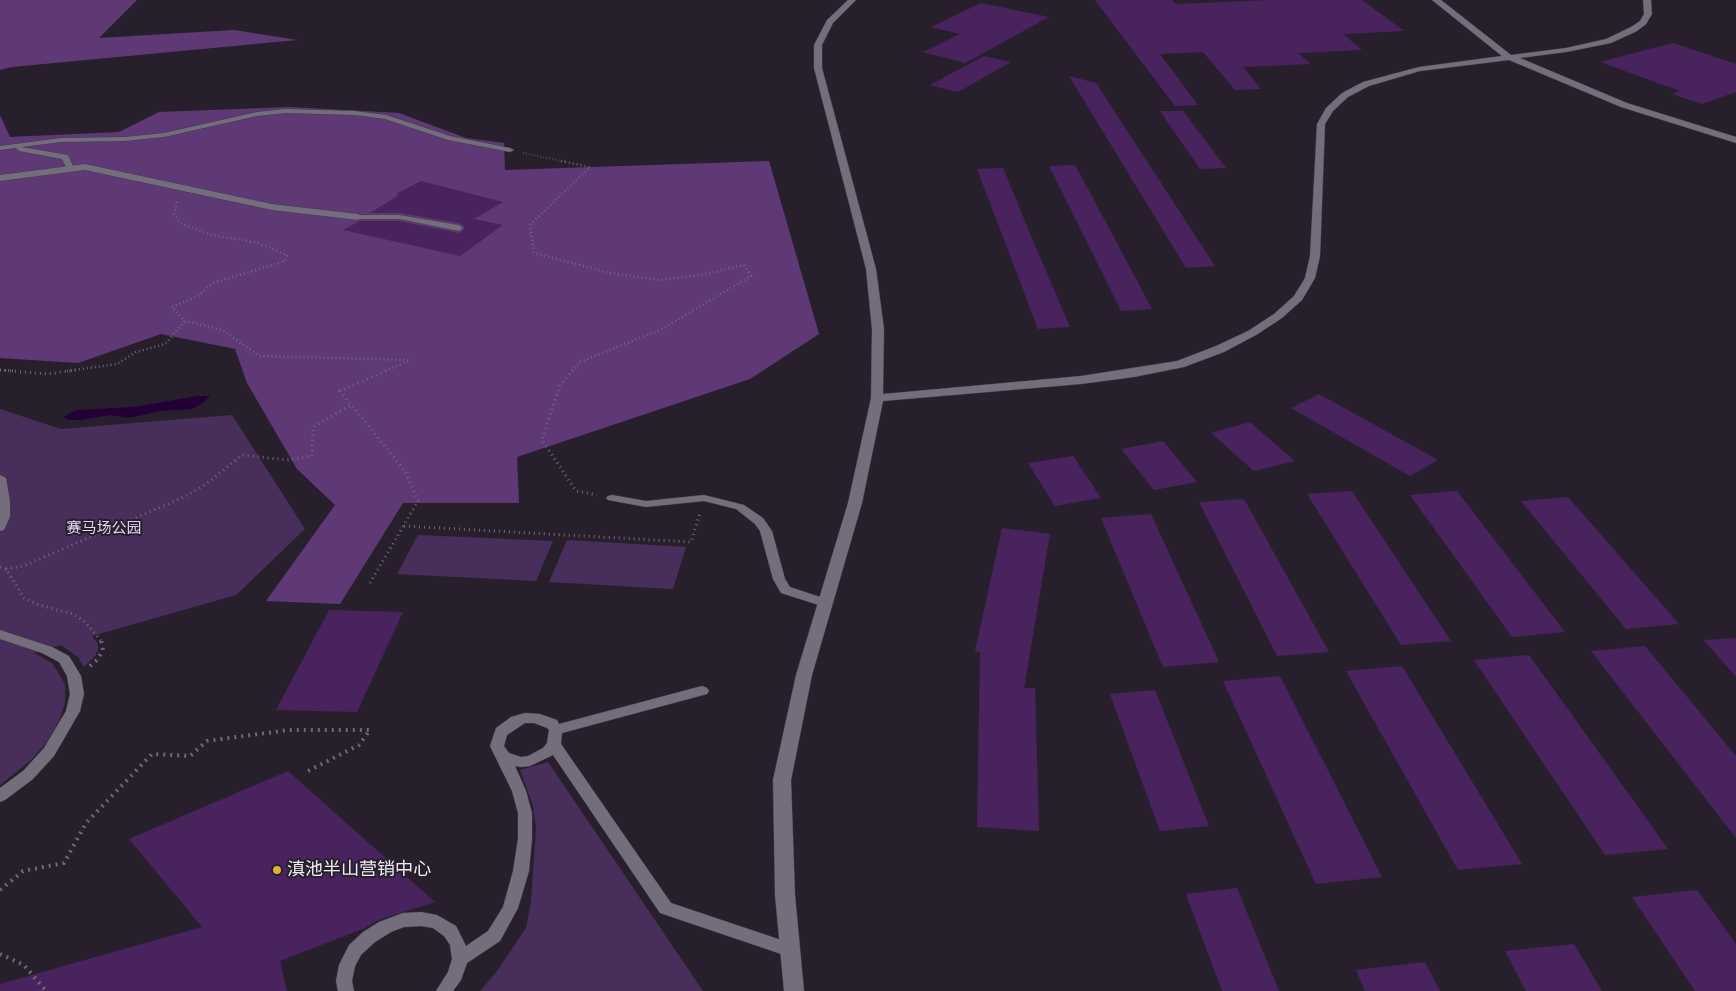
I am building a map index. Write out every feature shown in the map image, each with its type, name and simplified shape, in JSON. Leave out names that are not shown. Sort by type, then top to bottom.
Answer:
[{"type":"street","points":[[794,991],[785,895],[782,780],[804,675],[855,503],[877,398],[878,329],[872,269],[818,68],[818,45],[830,22],[852,0]]},
{"type":"street","points":[[1436,0],[1507,56],[1624,105],[1736,140]]},
{"type":"street","points":[[877,398],[1081,380],[1134,373],[1180,364],[1220,349],[1252,334],[1278,316],[1298,298],[1310,278],[1315,256],[1321,124],[1329,110],[1345,95],[1366,84],[1392,75],[1420,69],[1590,46],[1622,36],[1643,22],[1648,14],[1647,0]]},
{"type":"street","points":[[0,178],[70,168],[96,169],[272,207],[358,217]]},
{"type":"lane","points":[[0,148],[61,140],[125,140],[164,135],[258,114],[284,111],[355,113],[386,117],[448,138],[510,150]]},
{"type":"lane","points":[[10,147],[65,158],[70,168]]},
{"type":"lane","points":[[358,217],[398,217],[459,228]]},
{"type":"lane","points":[[0,478],[4,501],[4,517],[0,528]]},
{"type":"lane","points":[[612,498],[646,504],[704,498],[740,507],[751,513],[766,531],[779,579],[785,590],[825,603]]},
{"type":"lane","points":[[0,634],[47,650],[64,659],[74,676],[77,694],[73,711],[49,752],[28,775],[0,796]]},
{"type":"lane","points":[[504,757],[521,762],[530,761],[548,752],[555,737],[611,714],[702,691]]},
{"type":"lane","points":[[460,959],[494,936],[510,908],[521,871],[525,839],[525,813],[519,791],[497,746],[498,738],[501,732],[516,721],[536,718],[552,724],[555,737],[666,908],[790,950]]},
{"type":"lane","points":[[346,991],[344,981],[347,966],[355,950],[368,937],[385,927],[403,920],[421,919],[437,922],[450,931],[458,943],[460,959],[455,976],[444,991]]},
{"type":"path","points":[[510,150],[590,167],[530,225],[534,253],[610,272],[661,280],[706,274],[744,265],[751,276],[662,329],[580,362],[560,385],[542,440],[576,491],[612,498]]},
{"type":"path","points":[[195,191],[178,202],[174,214],[180,223],[212,235],[259,243],[287,255],[285,261],[213,283],[198,296],[172,307],[185,321],[222,330],[259,356],[411,360],[340,391],[405,471],[418,501],[370,583]]},
{"type":"path","points":[[0,370],[48,374],[117,364],[136,352],[165,344],[185,321]]},
{"type":"path","points":[[6,570],[23,566],[182,498],[204,485],[242,456],[287,460],[312,456],[313,427],[351,406]]},
{"type":"path","points":[[404,526],[691,542],[704,498]]},
{"type":"path","points":[[0,567],[6,570],[24,598],[39,605],[80,617],[102,642],[103,650],[97,660],[74,676]]},
{"type":"path","points":[[0,890],[22,871],[64,863],[86,823],[152,754],[190,756],[207,741],[289,730],[370,730],[359,746],[304,773]]},
{"type":"path","points":[[0,954],[24,965],[46,991]]},
{"type":"green space","name":"赛马场公园","points":[[0,409],[61,429],[232,415],[305,529],[236,595],[92,636],[98,644],[98,650],[84,667],[78,657],[61,645],[34,653],[52,663],[59,674],[65,685],[65,703],[59,721],[47,742],[31,760],[0,785]]},
{"type":"green space","points":[[418,535],[553,541],[536,581],[397,574]]},
{"type":"green space","points":[[567,540],[686,547],[673,589],[549,582]]},
{"type":"green space","points":[[548,762],[703,991],[480,991],[495,974],[526,928],[531,901],[536,829],[533,806],[520,770]]},
{"type":"shaded area","points":[[0,0],[137,0],[99,38],[234,30],[297,40],[12,67],[0,70]]},
{"type":"shaded area","points":[[290,107],[399,113],[466,138],[504,143],[505,170],[769,161],[819,334],[750,379],[517,457],[519,503],[403,503],[340,604],[266,601],[335,505],[297,469],[247,383],[235,349],[161,334],[78,363],[0,358],[0,115],[10,137],[119,132],[159,112]]},
{"type":"shaded area","points":[[197,396],[210,396],[202,404],[192,409],[161,411],[128,418],[110,415],[82,420],[68,420],[63,417],[76,410],[133,407]]},
{"type":"building","points":[[1095,0],[1172,0],[1176,4],[1271,0],[1362,0],[1404,31],[1343,34],[1362,50],[1298,53],[1311,64],[1243,67],[1261,89],[1235,90],[1203,52],[1160,54],[1198,105],[1175,106]]},
{"type":"building","points":[[981,3],[1049,17],[965,63],[923,52],[960,34],[931,27]]},
{"type":"building","points":[[1673,43],[1736,64],[1736,92],[1702,104],[1672,94],[1680,91],[1600,62]]},
{"type":"building","points":[[984,56],[1011,62],[958,92],[930,85]]},
{"type":"building","points":[[1069,76],[1096,83],[1215,266],[1186,268]]},
{"type":"building","points":[[1160,111],[1183,111],[1226,168],[1200,169]]},
{"type":"building","points":[[1075,165],[1152,309],[1121,311],[1049,166]]},
{"type":"building","points":[[1003,168],[1070,327],[1038,329],[977,169]]},
{"type":"building","points":[[421,181],[503,202],[474,219],[503,225],[460,256],[343,230],[360,221],[399,221],[459,233],[464,230],[464,226],[459,223],[399,213],[370,213],[399,195],[396,194]]},
{"type":"building","points":[[1319,394],[1438,460],[1410,476],[1291,408]]},
{"type":"building","points":[[1250,422],[1295,461],[1254,471],[1211,433]]},
{"type":"building","points":[[1163,441],[1197,482],[1154,490],[1121,449]]},
{"type":"building","points":[[1073,456],[1101,498],[1055,506],[1028,463]]},
{"type":"building","points":[[1352,491],[1451,641],[1401,645],[1307,494]]},
{"type":"building","points":[[1457,491],[1565,632],[1512,637],[1410,495]]},
{"type":"building","points":[[1568,497],[1679,624],[1626,629],[1521,501]]},
{"type":"building","points":[[1244,499],[1329,652],[1277,656],[1199,502]]},
{"type":"building","points":[[1151,514],[1219,662],[1163,667],[1101,518]]},
{"type":"building","points":[[1002,528],[1050,534],[1024,688],[1035,688],[1039,831],[977,827],[980,652],[975,651]]},
{"type":"building","points":[[329,610],[403,612],[357,712],[276,710]]},
{"type":"building","points":[[1736,638],[1736,677],[1704,640]]},
{"type":"building","points":[[1645,646],[1736,756],[1736,838],[1591,651]]},
{"type":"building","points":[[1529,655],[1668,849],[1605,855],[1474,660]]},
{"type":"building","points":[[1402,666],[1522,864],[1458,870],[1346,671]]},
{"type":"building","points":[[1280,676],[1382,877],[1316,884],[1223,681]]},
{"type":"building","points":[[1155,690],[1209,826],[1160,831],[1110,694]]},
{"type":"building","name":"滇池半山营销中心","points":[[288,771],[435,902],[378,920],[365,928],[280,961],[287,991],[0,991],[0,984],[202,927],[129,839]]},
{"type":"building","points":[[1237,888],[1279,991],[1222,991],[1186,894]]},
{"type":"building","points":[[1697,890],[1736,944],[1736,991],[1695,991],[1632,897]]},
{"type":"building","points":[[1574,944],[1602,991],[1526,991],[1505,951]]},
{"type":"building","points":[[1425,962],[1440,991],[1365,991],[1356,970]]},
{"type":"place","name":"滇池半山营销中心","points":[[277,870]]}]
